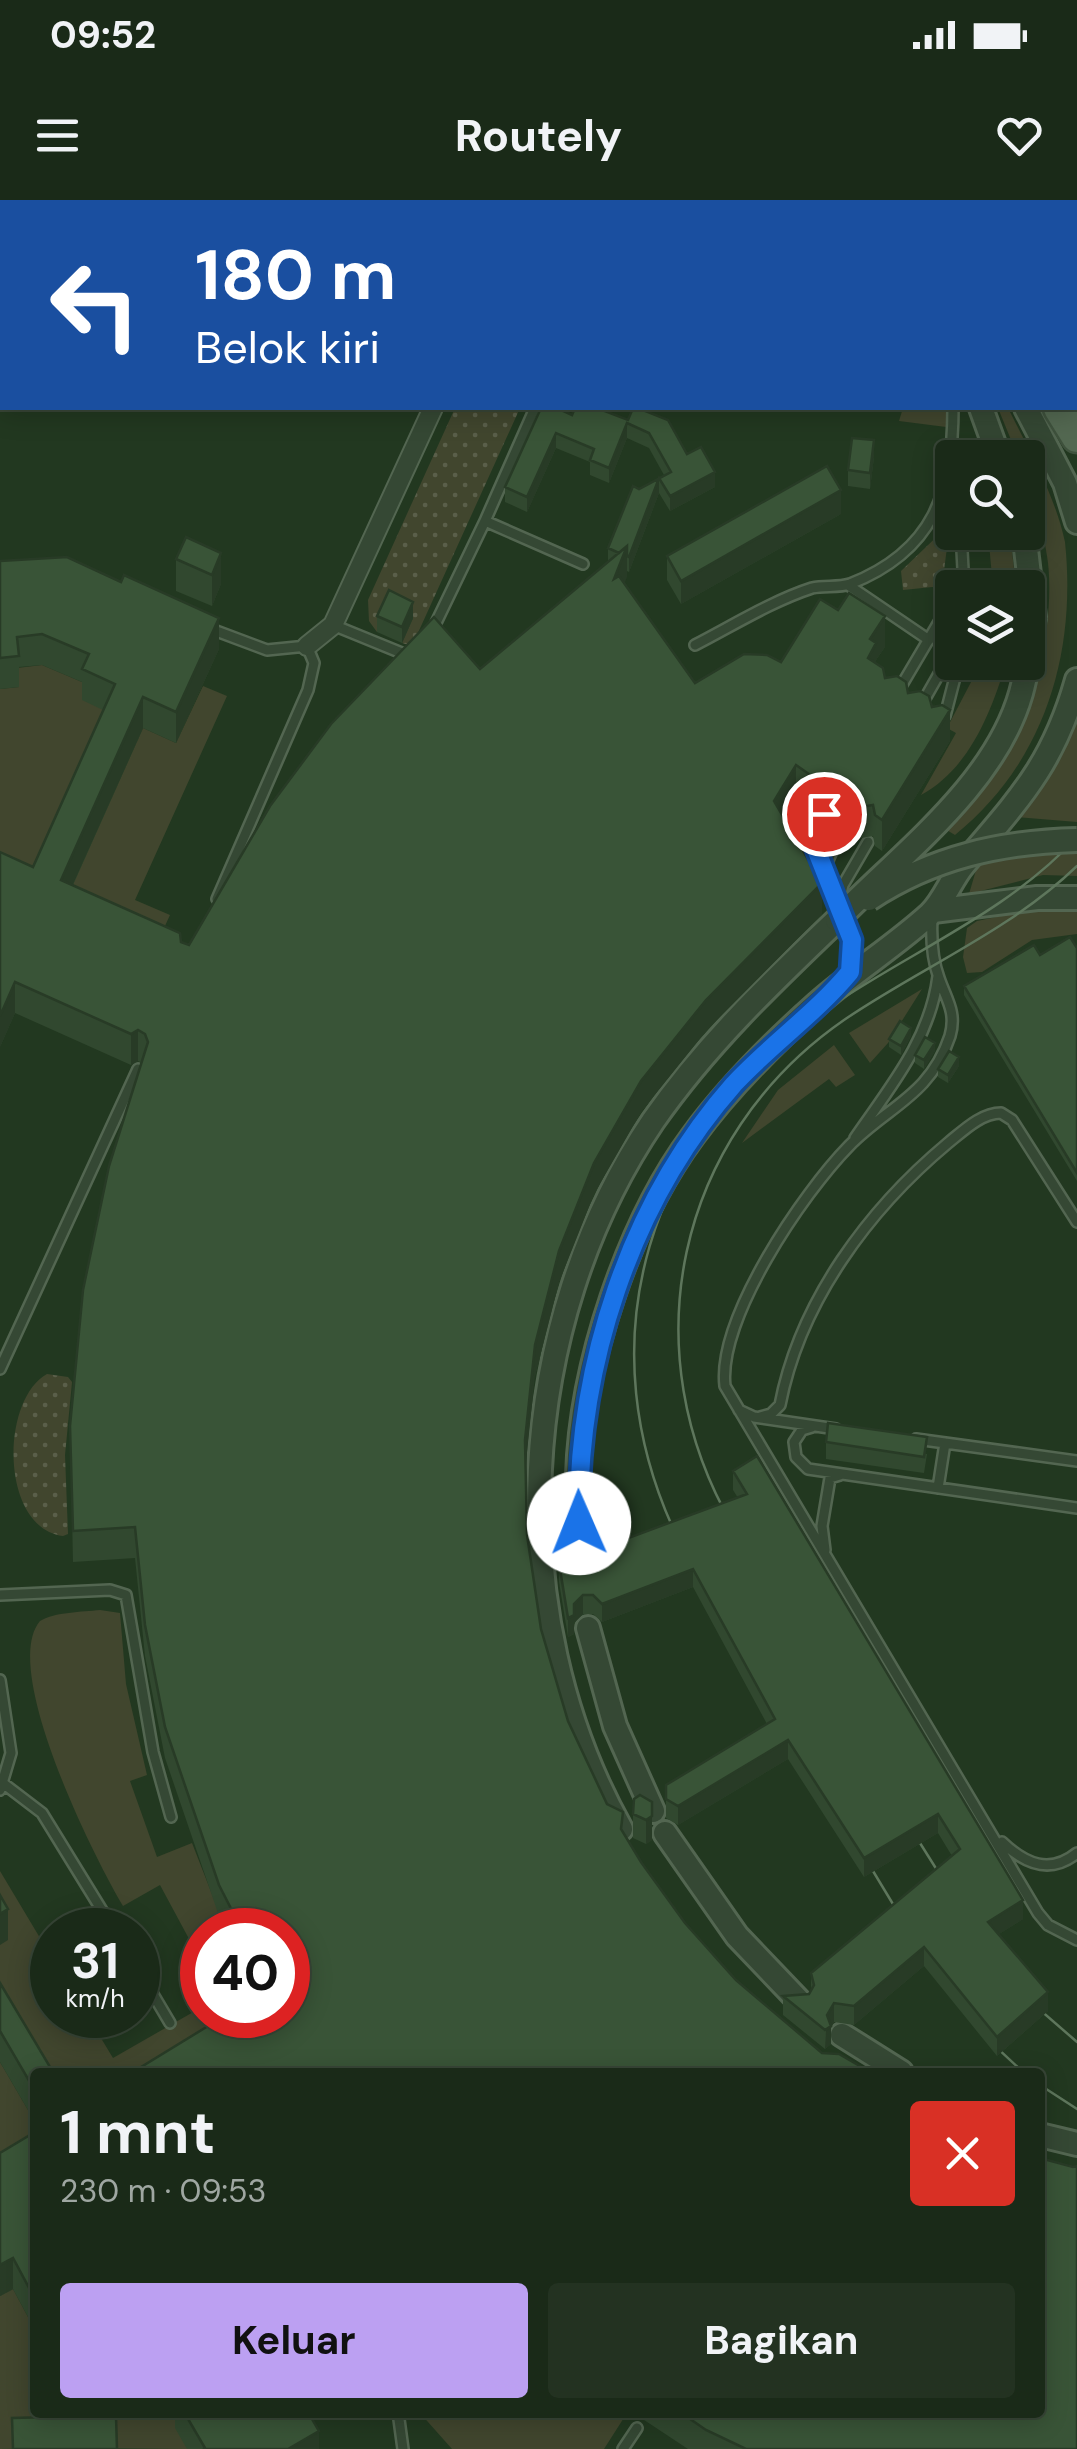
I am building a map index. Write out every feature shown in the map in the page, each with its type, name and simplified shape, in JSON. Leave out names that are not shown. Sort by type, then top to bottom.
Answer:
[{"type":"main road","points":[[1061,410],[1077,437]]},
{"type":"street","points":[[307,646],[333,626],[432,410]]},
{"type":"street","points":[[982,410],[993,440]]},
{"type":"street","points":[[1027,410],[1065,483],[1077,522]]},
{"type":"street","points":[[622,1830],[586,1758],[553,1641],[538,1504],[550,1370],[596,1229],[651,1124],[718,1036],[971,784],[991,754],[1021,696],[1034,617],[1026,550]]},
{"type":"street","points":[[580,1574],[578,1473],[585,1422],[609,1310],[660,1189],[692,1138],[734,1085],[840,985],[933,912],[962,867],[1040,772],[1056,745],[1077,680]]},
{"type":"street","points":[[838,915],[946,859],[1010,844],[1077,840]]},
{"type":"street","points":[[933,912],[1038,898],[1077,898]]},
{"type":"street","points":[[588,1628],[614,1726],[653,1812]]},
{"type":"street","points":[[665,1833],[737,1936],[799,2001]]},
{"type":"street","points":[[842,2035],[895,2068]]},
{"type":"street","points":[[1045,2136],[1077,2144]]},
{"type":"lane","points":[[333,626],[412,656],[431,633],[534,410]]},
{"type":"lane","points":[[952,440],[953,410]]},
{"type":"lane","points":[[695,645],[814,588],[848,585],[915,546],[935,510]]},
{"type":"lane","points":[[485,521],[583,564]]},
{"type":"lane","points":[[848,585],[929,640]]},
{"type":"lane","points":[[200,624],[267,650],[307,646],[314,663],[308,690],[210,916]]},
{"type":"lane","points":[[890,704],[935,630]]},
{"type":"lane","points":[[914,718],[936,680]]},
{"type":"lane","points":[[936,731],[953,696],[956,680]]},
{"type":"lane","points":[[824,814],[814,844],[853,951],[850,972],[840,985]]},
{"type":"lane","points":[[828,883],[830,855],[846,828]]},
{"type":"lane","points":[[838,915],[839,893],[868,842]]},
{"type":"lane","points":[[850,1144],[913,1097],[944,1052],[953,1015],[938,976],[931,934],[933,912]]},
{"type":"lane","points":[[938,976],[934,1003],[920,1042],[850,1144],[785,1228],[743,1308],[724,1376],[732,1404],[1042,1918],[1077,1940]]},
{"type":"lane","points":[[0,1368],[138,1068]]},
{"type":"lane","points":[[760,1418],[771,1414],[780,1404],[793,1359],[834,1271],[921,1166],[994,1112],[1012,1120],[1077,1222]]},
{"type":"lane","points":[[732,1404],[760,1418],[851,1431]]},
{"type":"lane","points":[[820,1427],[796,1436],[796,1457],[808,1469],[1077,1508]]},
{"type":"lane","points":[[908,1438],[1077,1460]]},
{"type":"lane","points":[[938,1488],[946,1444]]},
{"type":"lane","points":[[826,1558],[822,1526],[824,1490],[830,1478],[844,1474]]},
{"type":"lane","points":[[0,1596],[110,1590],[126,1595],[153,1752],[172,1817]]},
{"type":"lane","points":[[0,1680],[11,1753],[2,1787],[42,1812],[101,1908]]},
{"type":"lane","points":[[992,1830],[1030,1864],[1059,1866],[1077,1853]]},
{"type":"lane","points":[[160,2006],[170,2023]]},
{"type":"lane","points":[[399,2418],[403,2449]]},
{"type":"lane","points":[[623,2449],[637,2428]]},
{"type":"green space","points":[[454,410],[519,410],[412,646],[402,643],[413,618],[377,632],[369,621],[368,600]]},
{"type":"green space","points":[[902,410],[947,410],[946,427],[899,421]]},
{"type":"green space","points":[[999,410],[1009,410],[1024,440],[1011,440]]},
{"type":"green space","points":[[1045,483],[1065,542],[1065,626],[1059,666],[1032,741],[985,807],[955,835],[945,829],[1020,721],[1036,680],[1045,680]]},
{"type":"green space","points":[[935,538],[935,550],[947,550],[944,570],[935,570],[935,587],[903,590],[901,571]]},
{"type":"green space","points":[[990,550],[1012,550],[1014,570],[991,570]]},
{"type":"green space","points":[[42,665],[89,685],[115,715],[33,898],[0,883],[0,689],[19,687],[17,668]]},
{"type":"green space","points":[[972,680],[1000,680],[985,720],[965,755],[938,784],[921,795],[956,733],[947,728]]},
{"type":"green space","points":[[203,686],[227,696],[135,900],[170,915],[153,952],[61,911],[143,728],[176,743]]},
{"type":"green space","points":[[1077,719],[1077,822],[1016,817],[1066,747]]},
{"type":"green space","points":[[1077,850],[1077,876],[1043,875],[969,894],[979,860]]},
{"type":"green space","points":[[1050,906],[1077,906],[1077,934],[1032,940],[982,972],[967,973],[963,957],[967,928],[977,921]]},
{"type":"green space","points":[[922,989],[888,1043],[870,1063],[849,1033]]},
{"type":"green space","points":[[834,1045],[855,1075],[836,1087],[829,1079],[742,1143],[778,1090]]},
{"type":"green space","points":[[47,1374],[68,1377],[72,1382],[65,1455],[68,1534],[63,1536],[42,1528],[27,1511],[14,1462],[21,1409],[32,1388]]},
{"type":"green space","points":[[100,1610],[120,1613],[126,1684],[147,1775],[130,1781],[157,1857],[192,1843],[217,1908],[180,1908],[180,1922],[160,1885],[123,1906],[91,1846],[55,1762],[32,1678],[31,1645],[40,1621],[61,1614]]},
{"type":"green space","points":[[0,1871],[30,1921],[30,2038],[101,2038],[113,2058],[148,2038],[160,2038],[160,2031],[180,2020],[180,2038],[224,2038],[188,2068],[33,2068],[0,2014]]},
{"type":"green space","points":[[0,2062],[30,2113],[30,2166],[0,2184]]},
{"type":"green space","points":[[13,2289],[30,2321],[30,2418],[51,2418],[52,2448],[0,2449],[0,2296]]},
{"type":"green space","points":[[75,2418],[198,2418],[187,2449],[75,2448]]},
{"type":"green space","points":[[424,2418],[624,2418],[604,2449],[452,2449]]},
{"type":"building","points":[[540,410],[561,410],[572,415],[574,410],[602,410],[628,420],[632,410],[643,410],[668,420],[687,454],[701,447],[715,472],[670,496],[659,478],[671,472],[649,433],[627,423],[609,468],[590,460],[594,449],[556,433],[527,497],[505,487]]},
{"type":"building","points":[[852,438],[874,440],[870,473],[848,470]]},
{"type":"building","points":[[827,466],[841,490],[681,581],[667,556]]},
{"type":"building","points":[[659,478],[629,557],[627,546],[619,553],[608,548],[633,486],[639,489]]},
{"type":"building","points":[[186,537],[221,553],[212,575],[176,559]]},
{"type":"building","points":[[627,546],[614,579],[619,576],[695,683],[744,654],[767,655],[781,662],[820,599],[838,610],[849,593],[885,616],[870,639],[876,643],[868,658],[883,668],[885,678],[897,676],[906,682],[908,693],[920,691],[929,696],[932,707],[942,705],[950,710],[882,820],[875,815],[873,805],[861,807],[853,801],[851,791],[839,793],[830,787],[828,777],[816,779],[796,765],[774,801],[822,883],[706,1000],[641,1081],[594,1163],[559,1251],[535,1345],[525,1440],[527,1535],[541,1629],[568,1721],[607,1804],[623,1812],[621,1829],[641,1862],[685,1923],[736,1980],[822,2053],[839,2054],[863,2068],[140,2068],[188,2038],[310,2038],[310,1908],[231,1908],[219,1885],[165,1727],[145,1625],[135,1527],[73,1531],[70,1426],[83,1290],[109,1166],[148,1042],[138,1030],[131,1034],[15,982],[0,1016],[0,852],[33,867],[115,684],[82,669],[89,654],[42,634],[17,637],[19,656],[0,658],[0,561],[67,557],[121,582],[124,575],[219,618],[176,712],[143,697],[61,880],[180,933],[181,942],[189,945],[270,806],[331,724],[434,617],[480,669]]},
{"type":"building","points":[[389,590],[413,602],[402,627],[377,616]]},
{"type":"building","points":[[1070,937],[1077,948],[1077,1173],[964,986],[1034,945],[1040,955]]},
{"type":"building","points":[[900,1021],[911,1028],[901,1046],[889,1039]]},
{"type":"building","points":[[925,1037],[935,1043],[924,1060],[915,1055]]},
{"type":"building","points":[[949,1051],[959,1057],[948,1075],[938,1069]]},
{"type":"building","points":[[828,1423],[927,1437],[924,1457],[826,1442]]},
{"type":"building","points":[[757,1456],[1023,1900],[988,1922],[1048,1992],[997,2037],[924,1947],[854,2006],[834,2003],[827,2015],[831,2026],[825,2030],[783,1996],[809,1994],[814,1985],[811,1973],[960,1849],[938,1814],[864,1858],[788,1740],[678,1806],[666,1799],[666,1785],[775,1719],[693,1569],[602,1604],[593,1595],[583,1595],[574,1604],[574,1615],[568,1618],[559,1563],[567,1560],[575,1569],[588,1568],[596,1550],[747,1494],[733,1471]]},
{"type":"building","points":[[640,1795],[652,1802],[652,1816],[646,1820],[633,1814],[634,1799]]},
{"type":"building","points":[[0,1895],[8,1909],[0,1914]]},
{"type":"building","points":[[0,1983],[51,2068],[30,2068],[30,2082],[0,2031]]},
{"type":"building","points":[[30,2135],[30,2290],[13,2258],[0,2265],[0,2153]]},
{"type":"building","points":[[1045,2159],[1077,2166],[1077,2449],[746,2449],[689,2418],[1045,2418]]},
{"type":"building","points":[[12,2418],[116,2418],[117,2449],[13,2449]]},
{"type":"building","points":[[188,2418],[311,2418],[319,2431],[288,2449],[205,2448]]},
{"type":"tram line","points":[[682,1547],[651,1470],[636,1394],[636,1319],[650,1246],[677,1178],[717,1114],[770,1055],[834,1004],[1022,887],[1077,837]]},
{"type":"tram line","points":[[734,1528],[702,1460],[684,1391],[679,1321],[687,1252],[708,1186],[741,1124],[786,1068],[844,1020],[994,930],[1077,866]]},
{"type":"tram line","points":[[920,1843],[952,1894]]},
{"type":"tram line","points":[[873,1871],[908,1929]]},
{"type":"tram line","points":[[1024,1996],[1077,2042]]},
{"type":"tram line","points":[[980,2032],[1019,2068]]},
{"type":"tram line","points":[[1045,2088],[1077,2109]]},
{"type":"route","points":[[579,1523],[578,1473],[585,1422],[609,1310],[660,1189],[692,1138],[734,1085],[850,972],[852,940],[814,844],[814,834],[824,814]]}]
